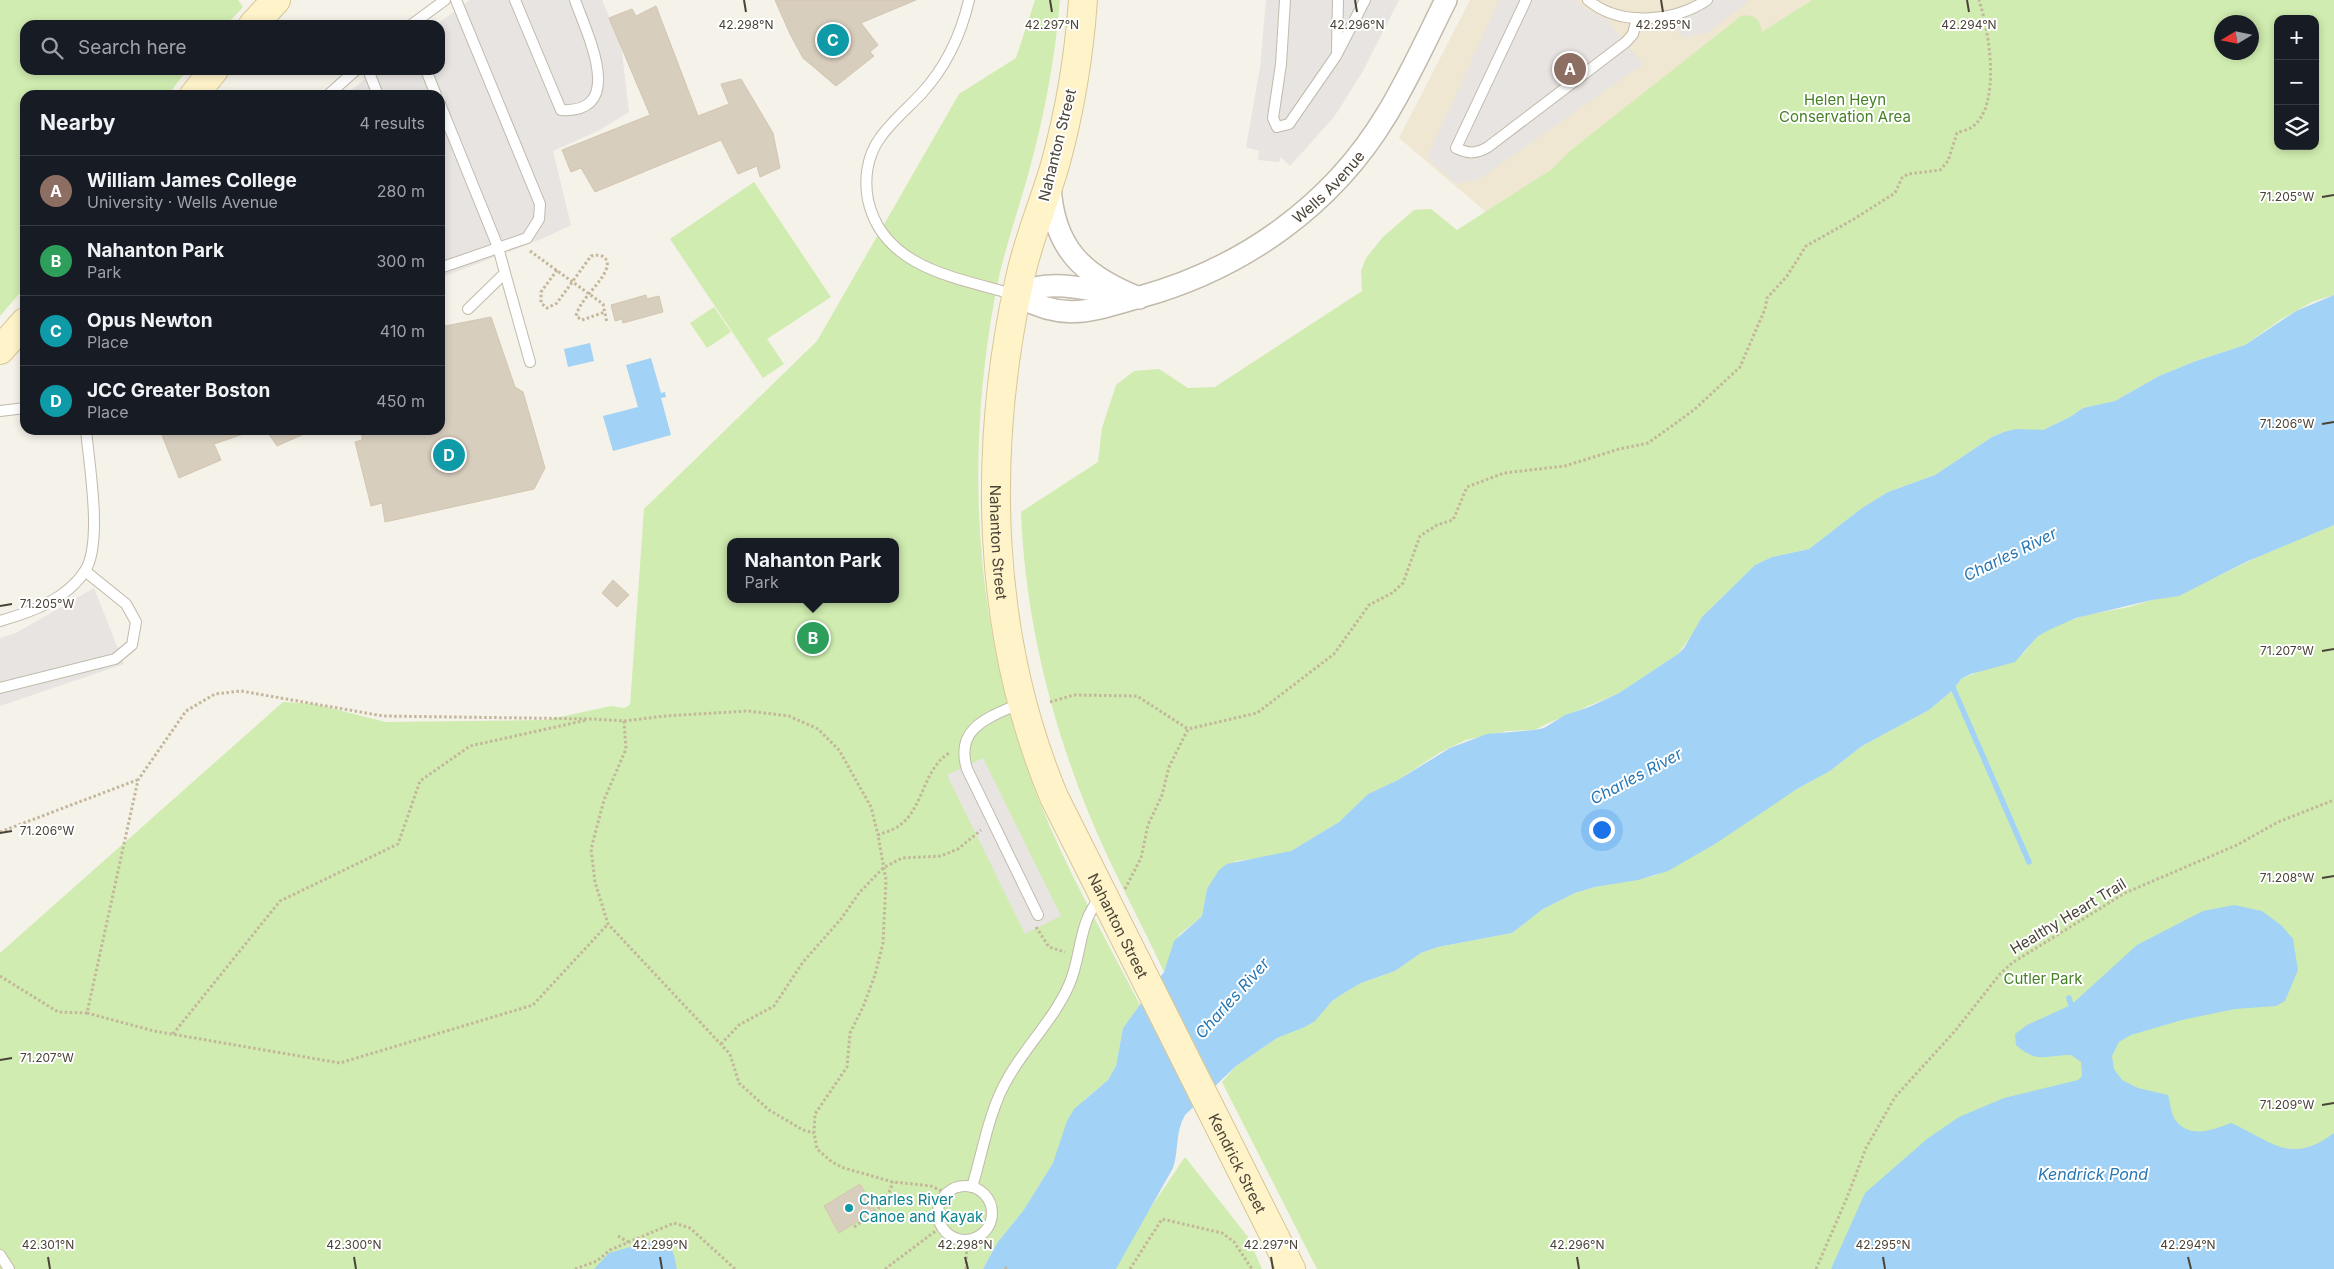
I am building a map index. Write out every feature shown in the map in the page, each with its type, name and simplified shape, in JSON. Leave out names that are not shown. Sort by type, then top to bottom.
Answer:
[{"type":"main road","points":[[258,20],[276,0]]},
{"type":"main road","name":"Nahanton Street","points":[[1083,0],[1071,93],[1050,180],[1027,250],[1017,295],[1002,400],[997,523],[1002,610],[1021,703],[1050,788],[1185,1057]]},
{"type":"main road","points":[[198,90],[210,75]]},
{"type":"main road","points":[[0,350],[20,328]]},
{"type":"main road","name":"Kendrick Street","points":[[1185,1057],[1291,1269]]},
{"type":"street","name":"Wells Avenue","points":[[1017,295],[1031,288],[1047,285],[1139,298],[1186,283],[1231,262],[1274,235],[1319,199],[1349,167],[1378,129],[1396,99],[1446,0]]},
{"type":"street","points":[[1050,180],[1054,214],[1070,252],[1096,277],[1139,298]]},
{"type":"lane","points":[[418,20],[445,0]]},
{"type":"lane","points":[[445,266],[527,238],[539,219],[540,204],[456,0]]},
{"type":"lane","points":[[515,0],[561,110],[574,111],[591,101],[599,86],[597,64],[575,0]]},
{"type":"lane","points":[[969,0],[959,34],[944,65],[931,83],[885,132],[874,149],[867,172],[867,196],[881,231],[902,255],[931,270],[1017,295]]},
{"type":"lane","points":[[1285,0],[1282,64],[1273,118],[1277,127],[1289,124],[1336,56],[1365,0]]},
{"type":"lane","points":[[1336,56],[1338,0]]},
{"type":"lane","points":[[1526,0],[1456,148],[1465,152],[1476,153],[1488,147],[1626,42],[1633,34],[1637,18]]},
{"type":"lane","points":[[1588,0],[1614,14],[1637,18],[1678,14],[1707,0]]},
{"type":"lane","points":[[334,90],[350,75]]},
{"type":"lane","points":[[370,75],[376,90]]},
{"type":"lane","points":[[428,75],[434,90]]},
{"type":"lane","points":[[445,116],[498,247],[530,362]]},
{"type":"lane","points":[[468,309],[505,273]]},
{"type":"lane","points":[[0,411],[20,409]]},
{"type":"lane","points":[[0,622],[38,609],[65,592],[85,571],[91,555],[94,527],[86,435]]},
{"type":"lane","points":[[0,688],[115,658],[132,645],[136,622],[126,604],[85,571]]},
{"type":"lane","points":[[1021,703],[978,726],[967,736],[963,748],[967,769],[1038,915]]},
{"type":"lane","points":[[972,1187],[1003,1086],[1065,993],[1078,954],[1086,919],[1092,906],[1106,902]]},
{"type":"lane","points":[[963,1186],[972,1187],[987,1196],[993,1212],[992,1220],[983,1235],[967,1241],[952,1237],[941,1226],[938,1209],[946,1193],[963,1186]]},
{"type":"lane","points":[[0,1255],[7,1268]]},
{"type":"path","points":[[1050,702],[1074,695],[1138,696],[1188,729],[1257,713],[1334,654],[1369,605],[1392,592],[1403,583],[1420,536],[1437,525],[1452,520],[1467,487],[1504,473],[1565,466],[1619,449],[1648,444],[1695,410],[1740,368],[1765,309],[1767,298],[1788,276],[1806,246],[1854,220],[1894,193],[1902,178],[1908,174],[1940,170],[1948,161],[1957,133],[1972,128],[1984,114],[1989,95],[1991,69],[1985,17],[1979,0]]},
{"type":"path","points":[[518,241],[603,304],[607,323]]},
{"type":"path","points":[[556,270],[541,292],[540,299],[543,306],[547,308],[554,306],[591,256],[604,256],[607,261],[606,270],[588,294],[577,311],[576,316],[588,320],[605,312]]},
{"type":"path","points":[[87,1013],[138,780],[186,711],[215,694],[241,691],[384,716],[624,721],[665,716],[748,711],[789,716],[818,729],[839,750],[871,807],[886,880],[883,943],[875,975],[863,1007],[850,1033],[847,1067],[815,1114],[814,1133],[817,1149],[832,1162],[844,1168],[893,1182],[931,1186],[946,1193]]},
{"type":"path","points":[[173,1034],[280,901],[398,844],[420,781],[470,746],[593,719]]},
{"type":"path","points":[[624,721],[626,749],[604,800],[591,849],[595,882],[608,924],[730,1054],[739,1084],[769,1110],[803,1130],[814,1133]]},
{"type":"path","points":[[1106,902],[1128,884],[1141,858],[1148,825],[1162,795],[1169,767],[1188,729]]},
{"type":"path","points":[[878,835],[901,825],[917,802],[935,766],[948,754],[963,748]]},
{"type":"path","points":[[0,832],[138,780]]},
{"type":"path","name":"Healthy Heart Trail","points":[[1816,1269],[1866,1148],[1896,1097],[1955,1031],[2000,974],[2012,963],[2125,893],[2237,844],[2278,822],[2334,800]]},
{"type":"path","points":[[721,1044],[739,1024],[774,1006],[803,962],[841,919],[859,893],[883,868],[902,858],[941,856],[958,849],[993,822]]},
{"type":"path","points":[[1038,915],[1036,926],[1049,947],[1078,954]]},
{"type":"path","points":[[0,976],[58,1012],[87,1013],[173,1034],[340,1063],[533,1005],[608,924]]},
{"type":"path","points":[[854,1227],[880,1209],[887,1200],[893,1182]]},
{"type":"path","points":[[1130,1269],[1162,1218],[1222,1233],[1234,1242],[1252,1269]]},
{"type":"path","points":[[575,1269],[597,1261],[610,1250],[674,1223],[690,1228],[735,1269]]},
{"type":"path","points":[[885,1269],[941,1226]]},
{"type":"path","points":[[618,1236],[628,1242]]},
{"type":"path","points":[[966,1269],[967,1241]]},
{"type":"shaded area","points":[[470,0],[602,0],[621,45],[629,112],[598,131],[553,151],[571,225],[544,238],[445,276],[445,90],[351,90],[371,75],[445,75],[445,20],[443,20]]},
{"type":"shaded area","points":[[1266,0],[1399,0],[1363,71],[1334,117],[1290,166],[1281,157],[1279,162],[1258,160],[1259,151],[1246,147],[1260,68]]},
{"type":"shaded area","points":[[1470,0],[1812,0],[1486,212],[1399,138]]},
{"type":"shaded area","points":[[1499,0],[1574,0],[1586,9],[1606,19],[1643,64],[1478,180],[1456,183],[1427,158]]},
{"type":"shaded area","points":[[1707,0],[1750,0],[1709,32],[1685,38],[1674,28],[1669,16]]},
{"type":"shaded area","points":[[94,588],[124,664],[0,706],[0,638],[16,633]]},
{"type":"shaded area","points":[[983,758],[1061,916],[1025,934],[947,775]]},
{"type":"green space","points":[[0,0],[238,0],[243,7],[231,20],[20,20],[20,75],[183,75],[172,90],[20,90],[20,293],[0,316]]},
{"type":"green space","points":[[1035,0],[1060,0],[1052,66],[1044,110],[1001,270],[994,302],[985,365],[978,490],[981,553],[989,615],[1001,677],[1017,738],[1038,798],[1073,877],[1140,1005],[1123,1028],[1116,1066],[1108,1080],[1084,1100],[1053,1163],[1023,1211],[997,1243],[983,1269],[0,1269],[0,953],[283,702],[314,704],[386,722],[546,720],[611,706],[624,708],[630,705],[644,509],[817,341],[959,94],[1016,58]]},
{"type":"green space","name":"Helen Heyn Conservation Area","points":[[1812,0],[2334,0],[2334,295],[2312,302],[2280,320],[2245,345],[2196,361],[2159,376],[2115,401],[2083,408],[2070,417],[2043,430],[2004,432],[1992,437],[1935,475],[1888,492],[1862,508],[1809,549],[1772,557],[1755,565],[1711,608],[1678,654],[1619,693],[1534,730],[1507,731],[1466,740],[1439,753],[1398,780],[1368,794],[1339,822],[1291,851],[1268,857],[1236,861],[1207,889],[1202,916],[1179,935],[1164,972],[1089,814],[1062,741],[1051,704],[1034,628],[1023,551],[1021,512],[1098,462],[1102,428],[1116,385],[1134,371],[1159,369],[1188,388],[1215,387],[1362,291],[1361,271],[1366,258],[1383,237],[1414,210],[1431,209],[1457,230],[1552,169],[1570,151],[1741,16],[1753,17],[1760,24],[1762,32]]},
{"type":"green space","points":[[754,182],[831,297],[767,339],[784,364],[763,378],[670,239]]},
{"type":"green space","points":[[714,307],[731,332],[707,348],[690,323]]},
{"type":"green space","name":"Cutler Park","points":[[2334,525],[2334,1269],[1317,1269],[1222,1082],[1236,1066],[1277,1038],[1305,1027],[1314,1021],[1332,1001],[1344,993],[1361,983],[1395,971],[1421,953],[1438,947],[1512,933],[1543,909],[1575,893],[1595,887],[1654,876],[1681,863],[1797,789],[1830,771],[1862,746],[1929,710],[1953,690],[1961,679],[2024,653],[2038,635],[2062,623],[2087,615],[2129,607],[2198,586],[2262,555]]},
{"type":"green space","points":[[1185,1157],[1248,1237],[1262,1269],[1109,1269]]},
{"type":"water","name":"Charles River","points":[[2334,295],[2334,525],[2246,562],[2179,596],[2152,600],[2076,618],[2049,630],[2038,636],[2015,662],[1971,674],[1961,679],[1953,690],[1929,710],[1862,746],[1830,771],[1797,789],[1715,844],[1668,871],[1638,880],[1595,887],[1575,893],[1543,909],[1512,933],[1438,947],[1421,953],[1395,971],[1361,983],[1332,1001],[1315,1021],[1277,1038],[1236,1066],[1185,1115],[1178,1134],[1173,1168],[1116,1269],[983,1269],[997,1243],[1023,1211],[1053,1163],[1067,1121],[1074,1109],[1108,1080],[1116,1066],[1123,1028],[1164,972],[1174,941],[1202,916],[1207,889],[1219,870],[1227,864],[1291,851],[1339,822],[1368,794],[1398,780],[1450,748],[1487,734],[1544,728],[1565,715],[1589,707],[1619,693],[1678,654],[1684,648],[1702,617],[1755,565],[1772,557],[1809,549],[1862,508],[1888,492],[1935,475],[1992,437],[2016,429],[2043,430],[2070,417],[2083,408],[2115,401],[2159,376],[2196,361],[2245,345],[2296,311]]},
{"type":"water","points":[[590,343],[594,361],[568,367],[564,349]]},
{"type":"water","points":[[651,358],[661,393],[665,392],[666,397],[661,398],[671,435],[613,451],[603,416],[638,407],[626,365]]},
{"type":"water","name":"Kendrick Pond","points":[[2234,905],[2262,911],[2281,925],[2293,939],[2298,970],[2285,1001],[2276,1006],[2235,1009],[2182,1020],[2131,1035],[2119,1042],[2112,1056],[2114,1069],[2122,1080],[2138,1088],[2168,1095],[2174,1118],[2186,1129],[2201,1131],[2231,1123],[2270,1143],[2293,1149],[2305,1148],[2319,1143],[2334,1133],[2334,1269],[1831,1269],[1865,1193],[1927,1139],[1959,1117],[2004,1098],[2078,1080],[2082,1076],[2081,1062],[2071,1055],[2036,1057],[2030,1055],[2016,1045],[2015,1034],[2027,1025],[2071,1005],[2137,945],[2203,911]]},
{"type":"water","points":[[652,1241],[664,1244],[671,1249],[677,1269],[594,1269],[609,1253]]},
{"type":"building","points":[[775,0],[916,0],[861,23],[878,45],[870,52],[874,56],[836,86],[803,58]]},
{"type":"building","points":[[656,6],[698,116],[729,104],[721,84],[741,79],[773,133],[780,168],[760,177],[757,166],[738,174],[721,140],[595,192],[581,168],[571,172],[562,150],[650,115],[609,18],[632,9],[636,16]]},
{"type":"building","points":[[646,295],[647,299],[659,296],[663,312],[623,323],[622,319],[615,321],[611,305]]},
{"type":"building","points":[[491,317],[515,387],[523,392],[545,468],[534,489],[385,522],[382,503],[371,506],[355,442],[362,440],[362,435],[445,435],[445,326]]},
{"type":"building","points":[[162,435],[240,435],[214,444],[221,460],[179,478]]},
{"type":"building","points":[[269,435],[302,435],[277,446]]},
{"type":"building","points":[[613,580],[629,595],[617,607],[602,593]]},
{"type":"building","name":"Charles River Canoe and Kayak","points":[[860,1184],[875,1210],[839,1233],[824,1206]]},
{"type":"waterway","points":[[1951,683],[2029,862]]},
{"type":"waterway","points":[[2069,998],[2071,1005]]},
{"type":"place","name":"Opus Newton","points":[[833,40]]},
{"type":"place","name":"William James College","points":[[1570,69]]},
{"type":"place","name":"JCC Greater Boston","points":[[449,455]]},
{"type":"place","name":"Nahanton Park","points":[[813,638]]},
{"type":"place","name":"Charles River Canoe and Kayak","points":[[849,1208]]}]
